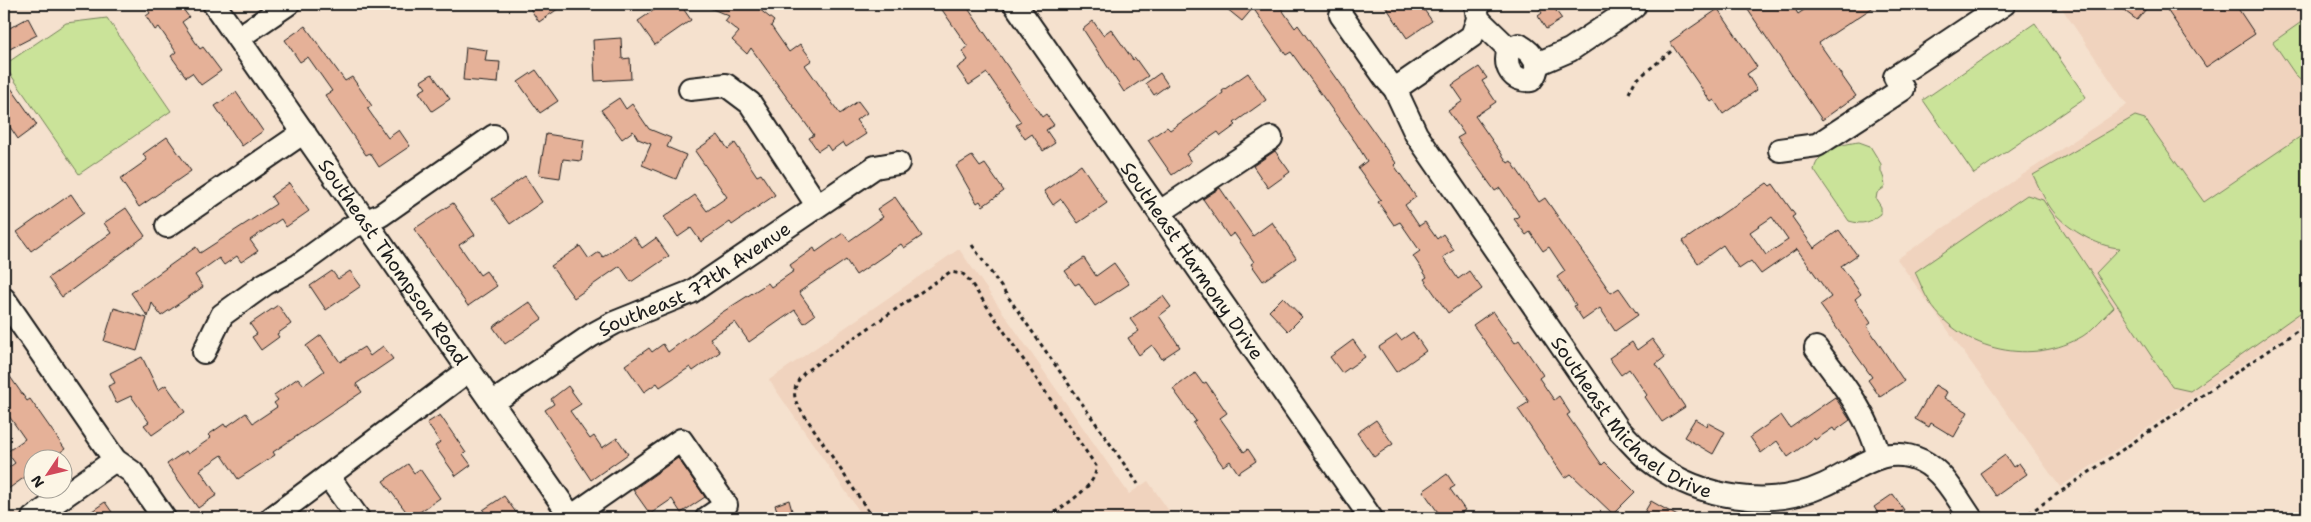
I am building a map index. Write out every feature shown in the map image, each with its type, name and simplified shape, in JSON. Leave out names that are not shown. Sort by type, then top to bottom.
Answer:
[{"type":"street","name":"Southeast Thompson Road","points":[[214,4],[571,518]]},
{"type":"street","points":[[238,38],[288,4]]},
{"type":"street","name":"Southeast Harmony Drive","points":[[1015,4],[1371,518]]},
{"type":"street","points":[[1477,11],[1509,49],[1506,63],[1512,76],[1520,81],[1531,80],[1536,74],[1537,64],[1570,50],[1591,38],[1634,7],[1635,4]]},
{"type":"street","points":[[1780,150],[1817,145],[1903,89],[1895,76],[2004,4]]},
{"type":"street","points":[[1394,88],[1468,39],[1475,29],[1477,11]]},
{"type":"street","name":"Southeast Michael Drive","points":[[1341,15],[1394,88],[1416,134],[1619,430],[1653,464],[1679,479],[1720,495],[1744,498],[1797,494],[1824,486],[1864,462],[1879,457],[1903,456],[1922,461],[1939,472],[1971,518]]},
{"type":"street","points":[[690,89],[726,86],[750,102],[817,205]]},
{"type":"street","points":[[167,226],[304,132]]},
{"type":"street","points":[[204,352],[222,315],[265,284],[299,265],[350,228],[381,215],[494,136]]},
{"type":"street","points":[[1160,212],[1271,138]]},
{"type":"street","name":"Southeast 77th Avenue","points":[[492,404],[592,335],[614,323],[661,306],[691,292],[875,167],[898,163]]},
{"type":"street","points":[[4,299],[115,460],[132,472],[164,518]]},
{"type":"street","points":[[1816,348],[1857,405],[1874,436],[1879,457]]},
{"type":"street","points":[[272,518],[470,370]]},
{"type":"street","points":[[571,518],[680,440],[726,505],[707,518]]},
{"type":"street","points":[[33,518],[115,460]]},
{"type":"street","points":[[328,476],[358,518]]},
{"type":"path","points":[[1629,93],[1635,81],[1674,49]]},
{"type":"path","points":[[972,245],[1138,484]]},
{"type":"path","points":[[873,518],[797,404],[794,393],[796,384],[806,371],[950,272],[963,274],[969,280],[1096,466],[1094,480],[1047,518]]},
{"type":"path","points":[[2022,518],[2307,325]]},
{"type":"shaded area","points":[[2059,4],[2307,4],[2307,321],[2060,487],[1897,259],[2127,105]]},
{"type":"shaded area","points":[[959,249],[1129,494],[1148,481],[1174,518],[864,518],[769,380]]},
{"type":"green space","points":[[107,18],[171,111],[79,174],[4,65],[66,23]]},
{"type":"green space","points":[[2307,18],[2307,86],[2297,77],[2273,42]]},
{"type":"green space","points":[[2035,23],[2086,97],[1974,174],[1923,100]]},
{"type":"green space","points":[[2135,116],[2145,119],[2204,202],[2307,132],[2307,293],[2304,295],[2307,308],[2190,391],[2172,387],[2096,273],[2120,248],[2091,240],[2063,222],[2047,203],[2033,175]]},
{"type":"green space","points":[[1859,142],[1870,146],[1881,164],[1885,187],[1877,193],[1876,199],[1881,207],[1881,214],[1862,223],[1849,221],[1814,170],[1820,157],[1832,149],[1845,144]]},
{"type":"green space","points":[[2027,195],[2043,200],[2114,307],[2083,336],[2063,345],[2043,350],[2021,352],[2000,349],[1980,343],[1961,333],[1944,320],[1930,303],[1915,272]]},
{"type":"building","points":[[144,4],[179,4],[189,17],[182,22],[200,49],[203,47],[221,71],[201,85],[192,73],[186,77],[171,56],[176,52],[159,27],[155,30],[146,16],[150,13]]},
{"type":"building","points":[[527,4],[565,4],[539,22]]},
{"type":"building","points":[[663,4],[680,4],[691,20],[655,45],[638,21]]},
{"type":"building","points":[[701,4],[753,4],[774,21],[771,26],[789,52],[800,44],[812,60],[805,65],[840,114],[858,101],[867,113],[856,120],[866,134],[846,147],[843,142],[831,151],[827,145],[818,151],[809,138],[814,135],[751,48],[747,54],[732,40],[739,32],[725,21],[729,16]]},
{"type":"building","points":[[938,4],[965,4],[1042,117],[1046,114],[1054,125],[1046,130],[1055,143],[1043,151],[1032,134],[1025,139],[1016,125],[1021,122],[987,73],[969,85],[957,68],[968,60],[962,51],[968,47]]},
{"type":"building","points":[[1221,4],[1278,4],[1295,28],[1298,25],[1396,163],[1394,165],[1416,197],[1405,205],[1419,226],[1425,222],[1437,239],[1443,234],[1454,250],[1443,257],[1458,279],[1469,271],[1482,289],[1448,313],[1424,279],[1427,277],[1413,256],[1420,251],[1400,222],[1394,225],[1378,202],[1381,200],[1358,168],[1367,161],[1291,52],[1286,55],[1253,8],[1242,21]]},
{"type":"building","points":[[1384,4],[1420,4],[1432,21],[1407,38]]},
{"type":"building","points":[[1536,4],[1551,4],[1562,19],[1546,29],[1538,16],[1542,13]]},
{"type":"building","points":[[1744,4],[1792,4],[1798,14],[1813,4],[1878,4],[1819,43],[1856,96],[1822,120]]},
{"type":"building","points":[[2115,4],[2150,4],[2137,20]]},
{"type":"building","points":[[2163,4],[2235,4],[2255,34],[2206,67]]},
{"type":"building","points":[[1718,9],[1757,67],[1747,74],[1757,90],[1723,114],[1714,100],[1711,102],[1670,42]]},
{"type":"building","points":[[28,18],[37,35],[4,52],[4,31]]},
{"type":"building","points":[[1093,21],[1103,35],[1111,29],[1133,60],[1135,58],[1148,76],[1124,92],[1083,29]]},
{"type":"building","points":[[305,26],[345,81],[352,77],[372,106],[367,108],[388,138],[399,130],[410,146],[379,167],[370,153],[366,155],[325,95],[332,91],[308,57],[300,62],[285,40]]},
{"type":"building","points":[[621,38],[622,59],[630,58],[631,79],[595,81],[593,40]]},
{"type":"building","points":[[466,47],[487,50],[485,61],[500,62],[498,83],[463,80]]},
{"type":"building","points":[[1479,67],[1487,78],[1482,81],[1496,102],[1475,116],[1508,163],[1511,161],[1539,202],[1545,198],[1611,293],[1619,288],[1638,315],[1615,331],[1600,308],[1583,320],[1574,306],[1576,305],[1557,277],[1565,271],[1549,247],[1543,251],[1530,232],[1526,235],[1514,219],[1519,216],[1500,188],[1495,191],[1457,138],[1464,134],[1448,111],[1463,101],[1452,85]]},
{"type":"building","points":[[536,70],[558,101],[540,113],[518,82]]},
{"type":"building","points":[[1160,73],[1168,85],[1154,95],[1146,83]]},
{"type":"building","points":[[1248,73],[1266,100],[1234,123],[1236,125],[1221,136],[1218,132],[1186,154],[1191,162],[1172,175],[1148,140],[1167,127],[1170,130]]},
{"type":"building","points":[[432,74],[450,99],[432,111],[419,92],[426,88],[421,81]]},
{"type":"building","points":[[4,78],[37,125],[18,139],[4,118]]},
{"type":"building","points":[[236,92],[263,131],[242,146],[215,106]]},
{"type":"building","points":[[619,98],[626,109],[632,104],[649,129],[671,138],[667,147],[686,155],[676,179],[642,165],[651,144],[638,139],[633,131],[622,139],[601,110]]},
{"type":"building","points":[[546,134],[584,140],[581,161],[563,159],[560,178],[539,175]]},
{"type":"building","points":[[718,135],[728,149],[735,143],[757,176],[761,174],[775,195],[732,225],[730,222],[701,242],[691,228],[678,237],[664,217],[695,195],[707,211],[727,197],[695,151]]},
{"type":"building","points":[[167,137],[191,171],[139,207],[120,179],[147,160],[143,154]]},
{"type":"building","points":[[1275,151],[1290,172],[1268,188],[1253,166]]},
{"type":"building","points":[[972,156],[980,167],[985,164],[1004,191],[983,206],[980,201],[977,203],[956,166]]},
{"type":"building","points":[[1081,165],[1107,203],[1078,223],[1061,199],[1053,205],[1044,191]]},
{"type":"building","points":[[525,176],[542,202],[510,224],[492,199]]},
{"type":"building","points":[[289,183],[309,211],[286,227],[281,219],[250,240],[258,251],[241,262],[237,256],[224,265],[219,258],[195,275],[203,287],[161,316],[152,303],[148,317],[131,293],[196,247],[200,253],[276,204],[271,196]]},
{"type":"building","points":[[1767,183],[1770,186],[1773,184],[1795,215],[1792,217],[1814,248],[1839,230],[1857,255],[1841,266],[1861,294],[1855,299],[1871,323],[1867,326],[1904,381],[1880,397],[1868,380],[1872,377],[1820,305],[1831,297],[1797,249],[1761,274],[1751,261],[1739,269],[1723,245],[1698,263],[1683,241]],"holes":[[[1772,217],[1788,240],[1766,255],[1750,232]]]},
{"type":"building","points":[[1220,188],[1253,236],[1272,222],[1296,258],[1263,281],[1251,264],[1254,262],[1234,233],[1229,237],[1203,199]]},
{"type":"building","points":[[71,194],[84,213],[31,251],[17,232]]},
{"type":"building","points":[[895,197],[922,236],[904,248],[901,244],[856,275],[846,260],[799,292],[815,315],[804,323],[795,310],[749,342],[735,322],[710,338],[720,352],[693,371],[690,367],[660,387],[657,383],[644,392],[625,365],[649,348],[652,352],[663,344],[668,352],[721,313],[768,283],[771,287],[794,271],[790,265],[814,248],[816,252],[843,233],[849,241],[883,217],[877,209]]},
{"type":"building","points":[[453,203],[475,235],[459,245],[480,275],[486,271],[497,286],[468,306],[414,229]]},
{"type":"building","points":[[126,208],[145,236],[62,297],[48,278],[111,233],[104,223]]},
{"type":"building","points":[[634,236],[642,248],[656,238],[669,256],[631,282],[620,266],[574,298],[551,266],[580,246],[589,259],[599,252],[603,257]]},
{"type":"building","points":[[1084,258],[1096,276],[1114,263],[1129,284],[1095,306],[1079,283],[1075,285],[1065,271]]},
{"type":"building","points":[[332,271],[338,279],[350,271],[361,286],[326,310],[310,286]]},
{"type":"building","points":[[1163,296],[1171,307],[1159,316],[1180,347],[1162,359],[1152,345],[1139,355],[1128,338],[1139,331],[1130,319]]},
{"type":"building","points":[[1283,297],[1302,317],[1288,331],[1269,311]]},
{"type":"building","points":[[529,302],[542,319],[505,344],[493,327]]},
{"type":"building","points":[[278,305],[291,324],[277,334],[279,337],[261,350],[252,337],[257,334],[250,324]]},
{"type":"building","points":[[114,308],[147,318],[137,351],[104,341]]},
{"type":"building","points":[[1493,311],[1515,343],[1519,340],[1543,375],[1539,378],[1554,400],[1559,396],[1570,413],[1567,415],[1602,465],[1605,462],[1635,492],[1613,514],[1571,474],[1565,478],[1518,409],[1529,402],[1473,325]]},
{"type":"building","points":[[1413,332],[1426,351],[1396,372],[1379,347],[1397,335],[1401,340]]},
{"type":"building","points":[[321,335],[340,362],[364,347],[370,356],[383,346],[393,359],[356,384],[362,392],[273,452],[275,455],[238,479],[222,455],[200,470],[217,495],[198,508],[167,464],[186,451],[188,454],[211,438],[208,435],[224,424],[226,427],[246,413],[253,423],[277,407],[274,403],[278,400],[274,395],[298,378],[304,385],[324,371],[306,346]]},
{"type":"building","points":[[1652,339],[1665,357],[1656,364],[1685,407],[1662,422],[1645,397],[1647,395],[1629,369],[1621,375],[1609,358],[1632,342],[1637,350]]},
{"type":"building","points":[[1353,340],[1365,357],[1342,373],[1330,357]]},
{"type":"building","points":[[142,357],[158,390],[166,385],[185,412],[152,435],[144,425],[149,422],[131,396],[116,403],[108,386],[115,383],[110,373]]},
{"type":"building","points":[[4,368],[27,401],[30,399],[65,449],[22,450],[22,479],[4,492],[4,471],[15,463],[7,452],[25,439],[4,409]]},
{"type":"building","points":[[1195,373],[1203,384],[1206,382],[1227,413],[1220,418],[1244,452],[1248,449],[1256,461],[1238,473],[1230,461],[1223,466],[1193,423],[1196,421],[1173,389]]},
{"type":"building","points":[[1935,385],[1947,392],[1944,398],[1968,412],[1954,437],[1931,423],[1929,427],[1915,419]]},
{"type":"building","points":[[568,386],[581,404],[570,411],[590,439],[594,436],[602,448],[617,438],[628,454],[591,480],[545,410],[554,404],[551,399]]},
{"type":"building","points":[[1835,397],[1850,420],[1835,431],[1833,428],[1815,440],[1814,438],[1788,457],[1777,441],[1761,453],[1750,437],[1781,415],[1790,428]]},
{"type":"building","points":[[440,415],[466,453],[463,454],[471,465],[456,476],[435,446],[440,442],[427,423]]},
{"type":"building","points":[[1695,419],[1707,426],[1708,423],[1725,432],[1713,454],[1684,437]]},
{"type":"building","points":[[1376,420],[1393,444],[1374,457],[1357,433]]},
{"type":"building","points":[[2005,455],[2013,467],[2019,463],[2027,474],[1996,496],[1980,473]]},
{"type":"building","points":[[678,458],[705,497],[681,513],[672,499],[650,514],[633,490]]},
{"type":"building","points":[[408,464],[414,473],[420,469],[440,498],[411,518],[383,481]]},
{"type":"building","points":[[1447,474],[1455,486],[1450,489],[1465,510],[1452,518],[1442,518],[1423,491]]},
{"type":"building","points":[[1893,494],[1904,510],[1891,518],[1881,518],[1874,507]]},
{"type":"building","points":[[504,496],[520,518],[489,518],[483,510]]},
{"type":"building","points":[[789,500],[794,518],[780,518],[775,505]]},
{"type":"building","points":[[1651,501],[1681,518],[1641,518]]},
{"type":"building","points":[[105,502],[116,518],[82,518]]}]
